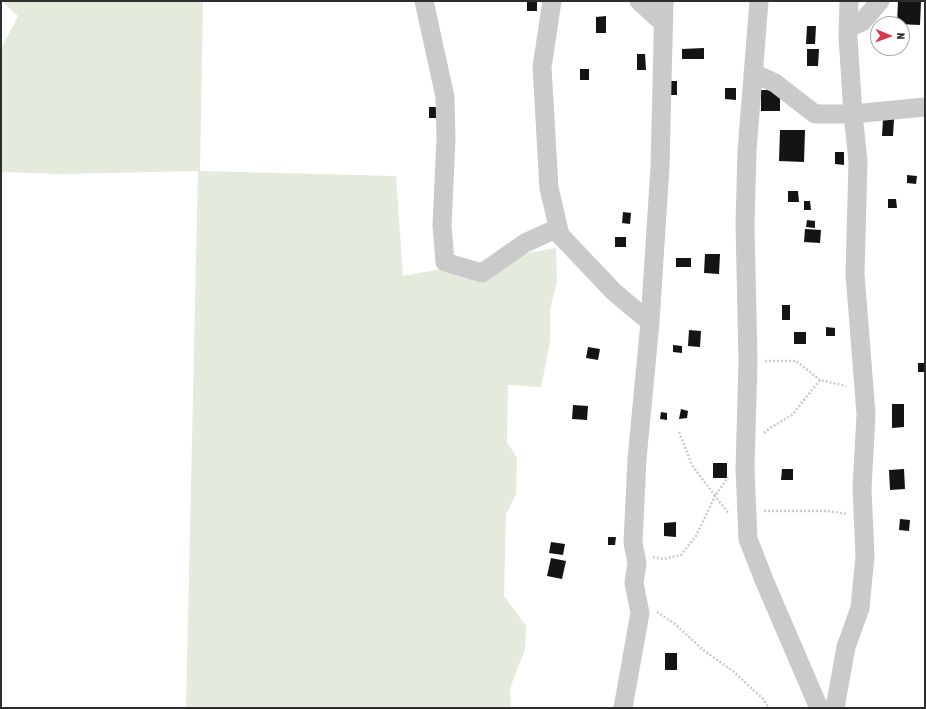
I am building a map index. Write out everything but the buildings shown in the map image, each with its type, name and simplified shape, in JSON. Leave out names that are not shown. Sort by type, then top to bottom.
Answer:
[{"type":"street","points":[[424,1],[445,97],[446,139],[442,226],[445,262],[482,273],[525,243],[558,228]]},
{"type":"street","points":[[552,1],[542,67],[549,188],[560,235],[614,292],[650,322]]},
{"type":"street","points":[[639,1],[663,23]]},
{"type":"street","points":[[623,708],[640,613],[634,583],[637,563],[633,543],[637,460],[646,375],[660,167],[664,1]]},
{"type":"street","points":[[759,1],[747,151],[745,225],[748,361],[746,449],[748,538],[764,580],[819,708]]},
{"type":"street","points":[[835,708],[846,647],[860,608],[864,556],[862,489],[866,414],[855,274],[858,161],[853,114],[848,28],[849,1]]},
{"type":"street","points":[[848,28],[862,22],[880,1]]},
{"type":"street","points":[[753,73],[775,83],[815,114],[853,114],[925,107]]},
{"type":"path","points":[[748,361],[796,361],[820,380],[864,391]]},
{"type":"path","points":[[746,449],[770,428],[792,415],[820,380]]},
{"type":"path","points":[[679,432],[692,465],[716,496]]},
{"type":"path","points":[[635,554],[645,554],[664,559],[681,555],[696,536],[716,496],[731,472]]},
{"type":"path","points":[[747,512],[827,511],[863,517]]},
{"type":"path","points":[[637,598],[675,624],[702,649],[734,672],[763,700],[769,708]]},
{"type":"shaded area","points":[[2,1],[203,1],[200,171],[396,176],[403,276],[556,248],[557,282],[550,310],[550,342],[541,387],[508,385],[507,442],[517,458],[516,494],[506,514],[504,596],[526,626],[525,649],[510,688],[511,708],[186,708],[198,171],[61,174],[1,172],[1,49],[18,16]]}]
